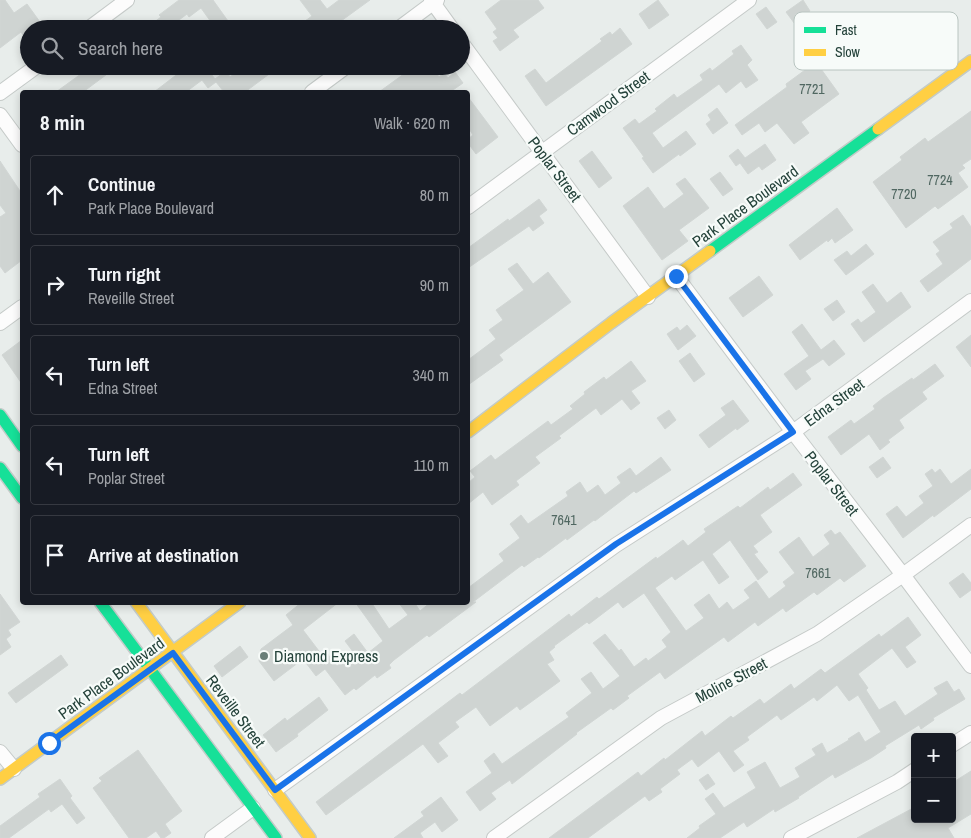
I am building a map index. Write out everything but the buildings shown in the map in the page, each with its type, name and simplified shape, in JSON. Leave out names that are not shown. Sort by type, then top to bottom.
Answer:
[{"type":"main road","name":"Park Place Boulevard","points":[[470,430],[648,296],[971,61]]},
{"type":"main road","points":[[0,415],[20,443]]},
{"type":"main road","points":[[0,468],[20,495]]},
{"type":"main road","points":[[102,605],[276,838]]},
{"type":"main road","name":"Reveille Street","points":[[138,605],[310,838]]},
{"type":"main road","name":"Park Place Boulevard","points":[[0,779],[236,605]]},
{"type":"street","points":[[100,20],[127,0]]},
{"type":"street","name":"Camwood Street","points":[[470,205],[749,0]]},
{"type":"street","points":[[410,20],[434,1],[446,20]]},
{"type":"street","name":"Poplar Street","points":[[470,54],[648,296]]},
{"type":"street","points":[[0,93],[25,75]]},
{"type":"street","points":[[315,90],[336,75]]},
{"type":"street","points":[[0,115],[20,142]]},
{"type":"street","name":"Poplar Street","points":[[676,276],[971,666]]},
{"type":"street","name":"Edna Street","points":[[275,790],[616,544],[793,432],[971,301]]},
{"type":"street","points":[[0,323],[20,308]]},
{"type":"street","name":"Moline Street","points":[[494,838],[661,718],[817,634],[903,575],[971,525]]},
{"type":"street","points":[[956,742],[971,733]]},
{"type":"street","points":[[0,752],[14,769]]},
{"type":"street","points":[[791,838],[897,782],[911,773]]},
{"type":"street","points":[[212,838],[253,808]]},
{"type":"traffic: fast","points":[[710,251],[878,129]]},
{"type":"traffic: fast","points":[[0,415],[20,443]]},
{"type":"traffic: fast","points":[[0,468],[20,495]]},
{"type":"traffic: fast","points":[[102,605],[276,838]]},
{"type":"traffic: slow","points":[[878,129],[971,61]]},
{"type":"traffic: slow","points":[[470,430],[611,323],[710,251]]},
{"type":"traffic: slow","points":[[138,605],[310,838]]},
{"type":"traffic: slow","points":[[0,779],[236,605]]},
{"type":"place","name":"Diamond Express","points":[[264,656]]},
{"type":"route","points":[[49,743],[173,653],[275,790],[616,544],[793,432],[676,276]]}]
